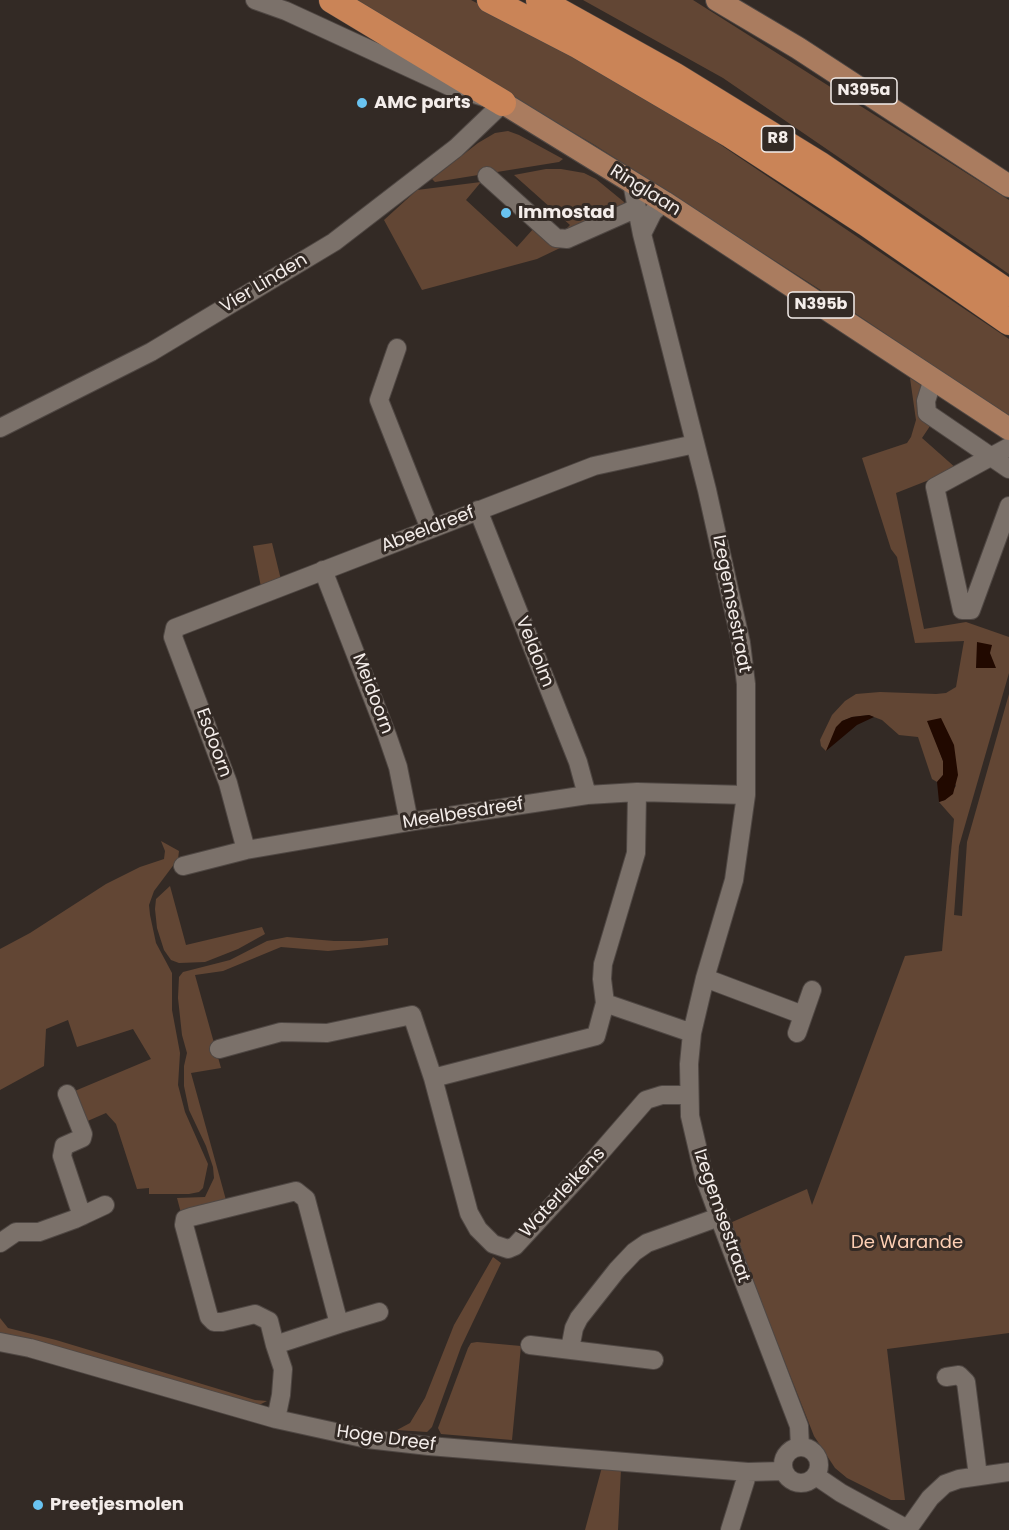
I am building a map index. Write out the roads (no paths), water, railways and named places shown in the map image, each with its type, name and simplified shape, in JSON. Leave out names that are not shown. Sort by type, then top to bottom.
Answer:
[{"type":"highway","points":[[332,0],[503,103]]},
{"type":"highway","name":"R8","points":[[490,0],[579,46],[731,135],[1009,322]]},
{"type":"highway","name":"R8","points":[[539,0],[674,75],[819,164],[1009,292]]},
{"type":"main road","name":"N395a","points":[[717,0],[798,48],[1009,186]]},
{"type":"main road","name":"Ringlaan","points":[[503,103],[664,202],[1009,429]]},
{"type":"street","name":"Ringlaan","points":[[255,0],[286,11],[451,87],[503,103]]},
{"type":"street","name":"Vier Linden","points":[[0,429],[151,352],[334,242],[456,148],[503,103]]},
{"type":"street","points":[[487,177],[556,238],[567,239],[637,208]]},
{"type":"street","name":"Izegemsestraat","points":[[632,183],[642,234],[707,490],[741,643],[746,684],[748,728],[746,795],[734,880],[705,978],[692,1033],[688,1095],[690,1116],[698,1153],[719,1217],[799,1426],[800,1447]]},
{"type":"street","points":[[642,234],[653,212],[664,202]]},
{"type":"street","points":[[397,348],[379,400],[430,529]]},
{"type":"street","points":[[933,378],[926,401],[927,413],[1009,469]]},
{"type":"street","name":"Abeeldreef","points":[[174,637],[175,628],[594,466],[694,444]]},
{"type":"street","points":[[1009,447],[935,487],[962,610],[971,610],[1009,506]]},
{"type":"street","name":"Veldolm","points":[[478,510],[578,762],[587,795]]},
{"type":"street","name":"Meidoorn","points":[[323,570],[398,767],[409,822]]},
{"type":"street","name":"Esdoorn","points":[[174,637],[228,783],[246,850]]},
{"type":"street","points":[[433,1078],[596,1036],[605,1003],[603,964],[624,900],[636,853],[638,792]]},
{"type":"street","name":"Meelbesdreef","points":[[183,866],[246,850],[587,795],[638,792],[746,795]]},
{"type":"street","points":[[705,978],[803,1015]]},
{"type":"street","points":[[796,1033],[812,990]]},
{"type":"street","points":[[605,1003],[692,1033]]},
{"type":"street","name":"Waterleikens","points":[[219,1049],[281,1032],[327,1033],[412,1015],[433,1078],[469,1213],[478,1229],[493,1244],[508,1249],[586,1169],[646,1100],[662,1095],[688,1095]]},
{"type":"street","points":[[67,1094],[83,1134],[82,1138],[64,1146],[62,1156],[82,1216]]},
{"type":"street","points":[[276,1419],[283,1369],[269,1321],[255,1314],[222,1322],[214,1322],[209,1317],[184,1225],[185,1220],[296,1191],[306,1199],[339,1324]]},
{"type":"street","points":[[0,1243],[16,1232],[39,1232],[105,1205]]},
{"type":"street","points":[[570,1349],[574,1328],[579,1318],[634,1252],[647,1243],[719,1217]]},
{"type":"street","points":[[275,1345],[379,1312]]},
{"type":"street","name":"Hoge Dreef","points":[[0,1342],[276,1419],[367,1439],[748,1472],[783,1471]]},
{"type":"street","points":[[530,1345],[654,1360]]},
{"type":"street","points":[[946,1377],[959,1375],[966,1382],[978,1476]]},
{"type":"street","points":[[800,1447],[808,1448],[817,1456],[819,1469],[811,1481],[799,1484],[791,1481],[783,1471],[782,1464],[787,1452],[800,1447]]},
{"type":"street","points":[[730,1530],[748,1472]]},
{"type":"street","points":[[816,1476],[841,1493],[908,1530],[930,1498],[945,1484],[959,1479],[1009,1472]]},
{"type":"place","name":"AMC parts","points":[[362,103]]},
{"type":"place","name":"Immostad","points":[[506,213]]},
{"type":"place","name":"Preetjesmolen","points":[[38,1505]]},
{"type":"park label","name":"De Warande","points":[[907,1243]]}]
